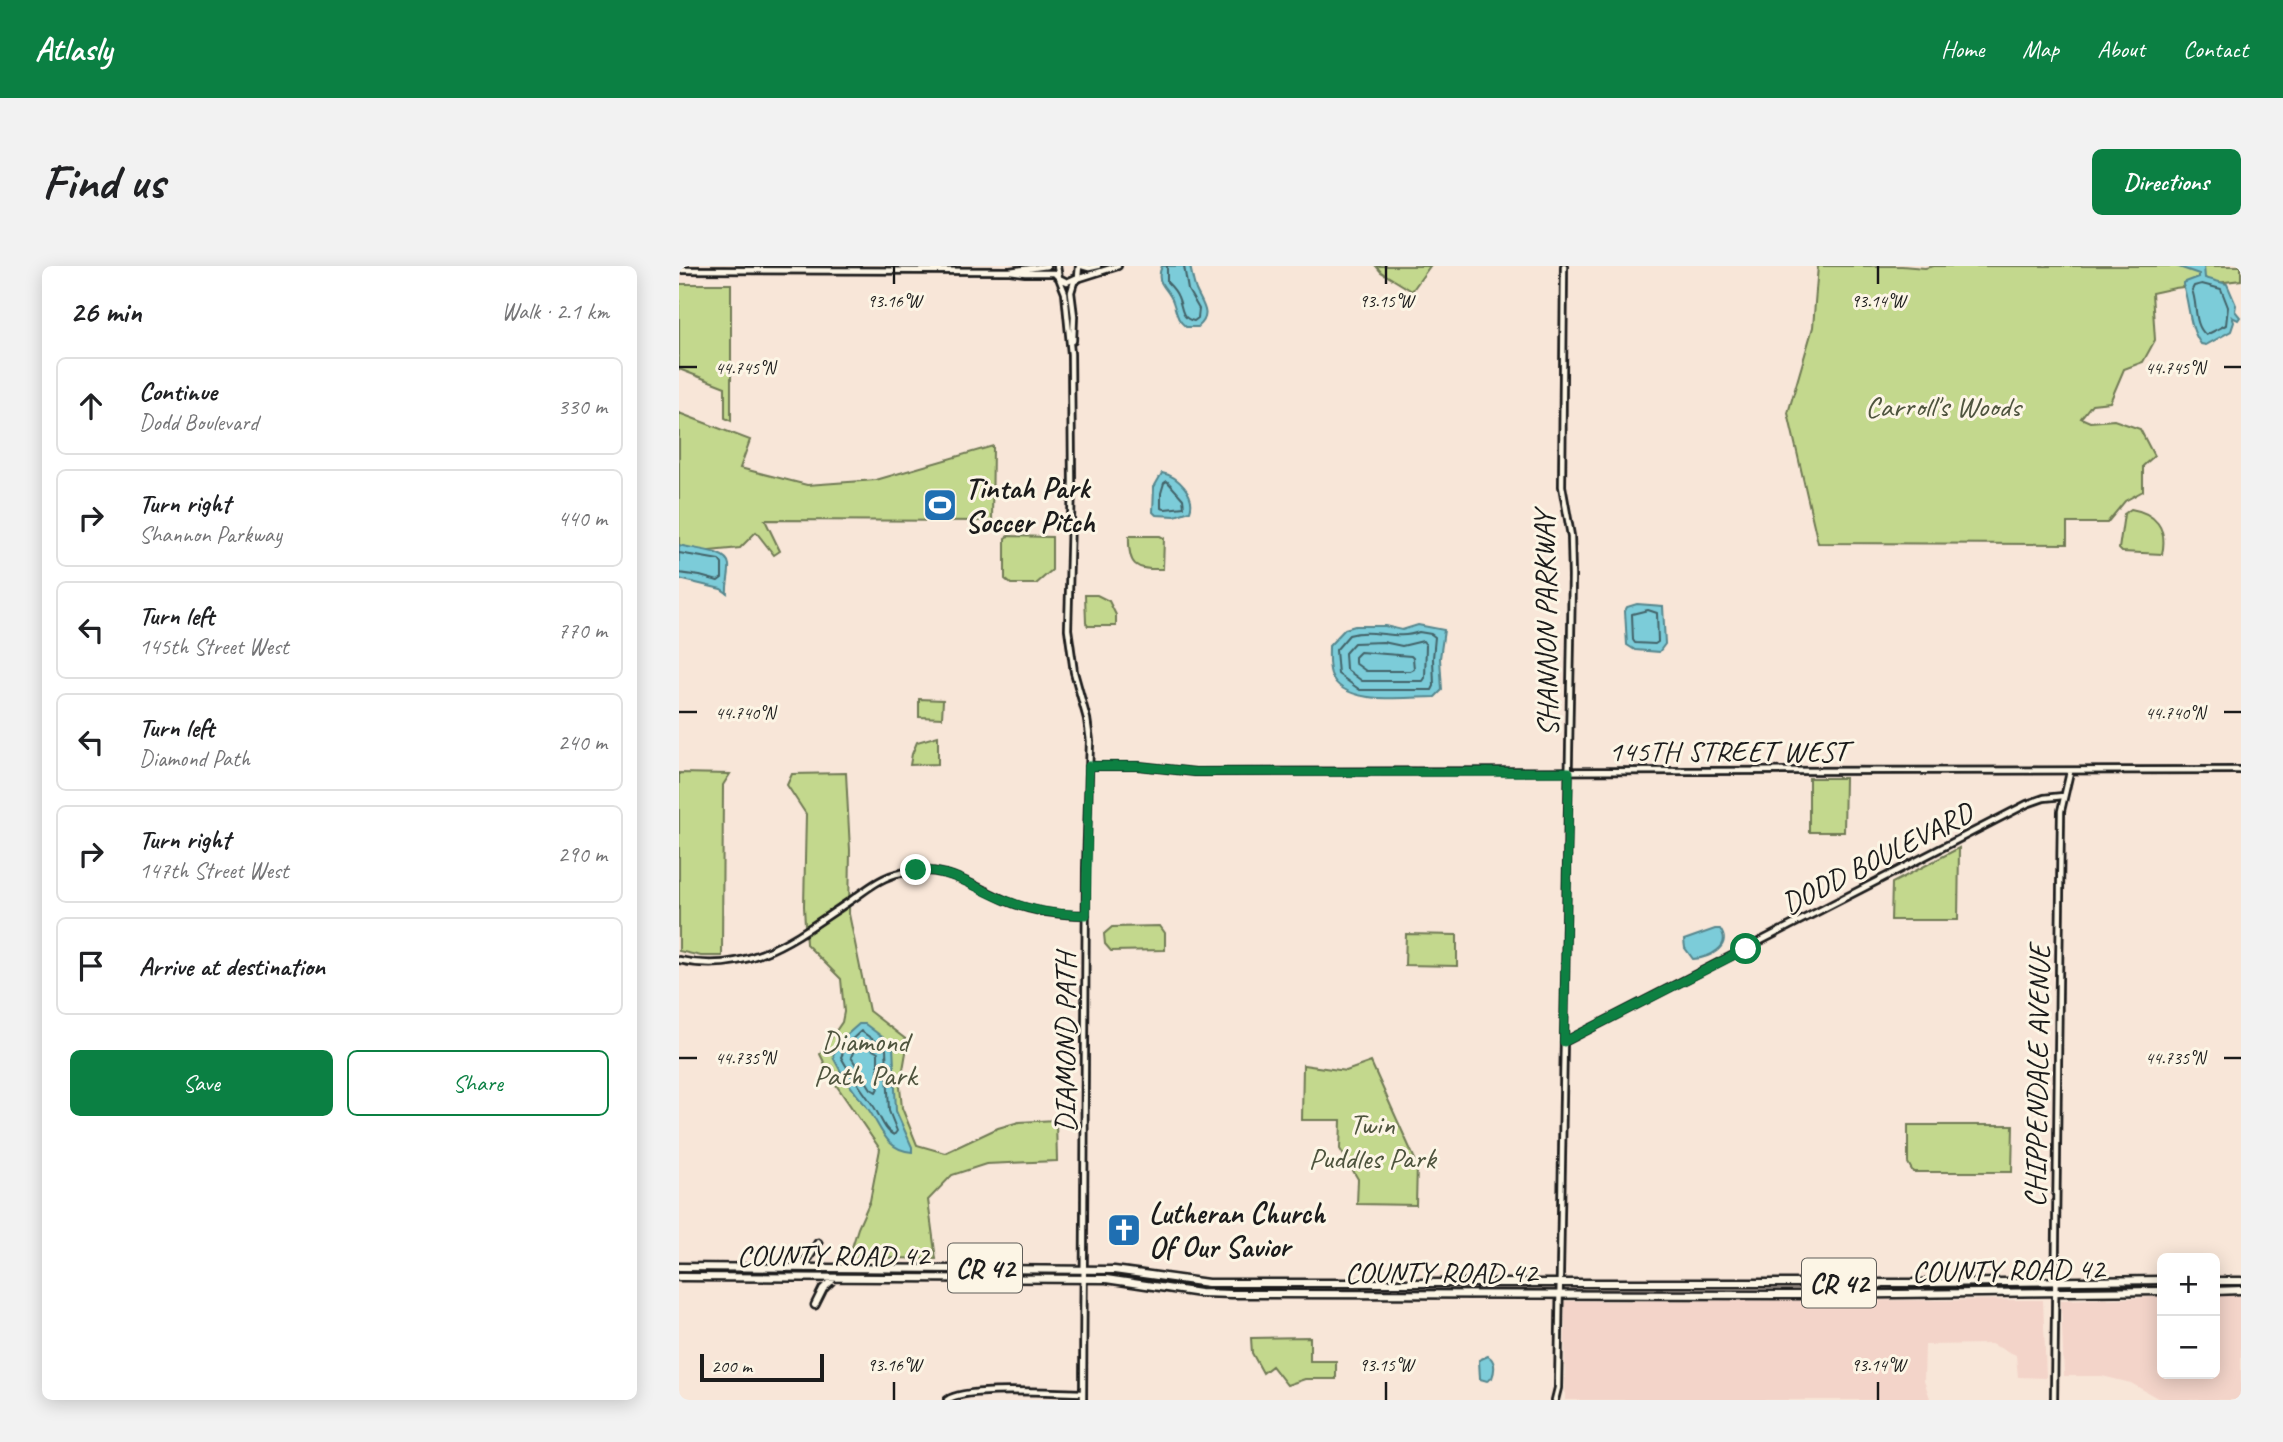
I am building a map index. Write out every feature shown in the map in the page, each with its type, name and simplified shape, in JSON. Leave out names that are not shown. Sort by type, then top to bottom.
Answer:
[{"type":"highway","points":[[797,1268],[809,1257],[818,1243]]},
{"type":"highway","name":"COUNTY ROAD 42","points":[[679,1267],[1083,1269],[1114,1270],[1208,1283],[2157,1280]]},
{"type":"highway","points":[[801,1278],[817,1268]]},
{"type":"highway","points":[[815,1278],[829,1268]]},
{"type":"highway","name":"COUNTY ROAD 42","points":[[679,1277],[1106,1279],[1200,1293],[1807,1295],[2157,1291]]},
{"type":"highway","points":[[815,1305],[823,1289],[835,1278]]},
{"type":"highway","points":[[2220,1280],[2241,1280]]},
{"type":"highway","points":[[1807,1295],[1812,1288],[1874,1287],[1882,1283]]},
{"type":"highway","points":[[2220,1291],[2241,1290]]},
{"type":"street","points":[[1010,271],[1047,266]]},
{"type":"street","name":"DIAMOND PATH","points":[[1057,266],[1066,293],[1071,354],[1072,482],[1068,629],[1087,719],[1089,766],[1083,1400]]},
{"type":"street","points":[[1081,266],[1098,266]]},
{"type":"street","name":"DIAMOND PATH","points":[[1071,354],[1074,316],[1071,292],[1081,266]]},
{"type":"street","points":[[679,270],[1049,272],[1067,282],[1118,266]]},
{"type":"street","name":"SHANNON PARKWAY","points":[[1555,1400],[1558,1388],[1569,772],[1571,536],[1562,486],[1565,266]]},
{"type":"street","name":"145TH STREET WEST","points":[[1089,766],[1139,766],[1195,772],[2241,770]]},
{"type":"street","name":"CHIPPENDALE AVENUE","points":[[2054,1400],[2063,796],[2070,772]]},
{"type":"street","name":"DODD BOULEVARD","points":[[1564,1042],[2027,804],[2044,798],[2063,796]]},
{"type":"street","points":[[679,960],[721,963],[769,952],[875,884],[897,874],[916,870],[936,870],[955,875],[1007,901],[1032,910],[1052,914],[1086,915]]},
{"type":"street","points":[[947,1400],[967,1393],[1083,1393]]},
{"type":"shaded area","points":[[2220,1296],[2241,1296],[2241,1400],[2161,1400],[2131,1383],[2102,1376],[2064,1376],[2061,1300],[2157,1297],[2157,1379],[2220,1379]]},
{"type":"shaded area","points":[[2043,1300],[2046,1378],[2018,1377],[2016,1355],[1991,1344],[1925,1345],[1924,1381],[1930,1398],[1926,1400],[1565,1400],[1565,1301]]},
{"type":"green space","points":[[1376,266],[1430,266],[1412,291]]},
{"type":"green space","name":"Carroll's Woods","points":[[1818,266],[2241,266],[2241,280],[2152,293],[2155,340],[2143,362],[2124,369],[2110,402],[2092,404],[2081,418],[2090,422],[2114,420],[2140,429],[2154,456],[2143,466],[2143,491],[2125,501],[2107,523],[2067,523],[2067,544],[1818,543],[1788,413],[1813,327]]},
{"type":"green space","points":[[679,284],[731,284],[731,421],[725,418],[725,387],[679,369]]},
{"type":"green space","points":[[679,413],[750,440],[740,468],[807,485],[876,480],[993,446],[992,521],[765,520],[780,551],[774,555],[756,532],[740,548],[679,554]]},
{"type":"green space","points":[[2131,509],[2147,514],[2158,523],[2163,537],[2162,554],[2122,552],[2119,549],[2124,514]]},
{"type":"green space","points":[[1129,536],[1164,538],[1163,569],[1135,564],[1130,554]]},
{"type":"green space","points":[[1052,537],[1052,570],[1036,584],[1011,584],[1005,579],[1005,538]]},
{"type":"green space","points":[[1085,595],[1097,595],[1109,601],[1116,615],[1116,626],[1088,626]]},
{"type":"green space","points":[[919,699],[943,700],[942,718],[919,717]]},
{"type":"green space","points":[[938,736],[938,764],[910,765],[917,742]]},
{"type":"green space","points":[[679,773],[730,774],[723,785],[722,956],[701,956],[679,951]]},
{"type":"green space","name":"Diamond Path Park","points":[[846,773],[850,850],[849,914],[869,1011],[908,1041],[900,1087],[902,1108],[917,1145],[945,1153],[998,1128],[1019,1122],[1056,1120],[1057,1161],[986,1164],[952,1175],[928,1200],[936,1259],[849,1257],[870,1201],[880,1149],[832,1079],[820,1054],[842,1022],[844,1012],[841,979],[806,944],[806,814],[787,785],[792,774]]},
{"type":"green space","points":[[1809,778],[1845,778],[1844,832],[1809,832]]},
{"type":"green space","points":[[1959,848],[1958,920],[1891,920],[1892,883]]},
{"type":"green space","points":[[1160,926],[1165,933],[1165,950],[1111,951],[1105,944],[1104,934],[1112,927]]},
{"type":"green space","points":[[1406,934],[1457,935],[1457,966],[1405,965]]},
{"type":"green space","name":"Twin Puddles Park","points":[[1371,1062],[1417,1164],[1416,1205],[1357,1204],[1358,1179],[1340,1149],[1341,1120],[1302,1120],[1303,1065],[1346,1071]]},
{"type":"green space","points":[[1908,1125],[2013,1125],[2012,1172],[1913,1172],[1908,1163]]},
{"type":"green space","points":[[1310,1337],[1310,1361],[1336,1361],[1336,1379],[1305,1379],[1287,1385],[1272,1366],[1263,1373],[1252,1353],[1251,1338]]},
{"type":"water","points":[[1162,266],[1190,266],[1206,314],[1198,327],[1186,327],[1179,318],[1161,281]]},
{"type":"water","points":[[2176,266],[2204,266],[2205,278],[2227,284],[2236,305],[2235,311],[2240,317],[2238,320],[2232,317],[2234,322],[2231,331],[2206,345],[2201,344],[2191,323],[2183,285],[2199,277],[2199,274]]},
{"type":"water","points":[[1162,473],[1174,478],[1184,487],[1190,499],[1190,511],[1175,516],[1156,515],[1153,512],[1154,487]]},
{"type":"water","points":[[679,545],[716,553],[727,560],[727,593],[721,589],[679,579]]},
{"type":"water","points":[[1637,604],[1663,606],[1665,644],[1659,652],[1635,650],[1627,645],[1625,611],[1627,607]]},
{"type":"water","points":[[1418,625],[1444,630],[1440,658],[1442,690],[1435,697],[1362,696],[1348,692],[1331,674],[1329,646],[1345,629],[1355,626],[1385,626],[1402,630]]},
{"type":"water","points":[[1720,929],[1723,935],[1721,946],[1712,954],[1693,959],[1685,948],[1684,940]]},
{"type":"water","points":[[859,1024],[865,1024],[893,1045],[896,1111],[912,1152],[895,1147],[889,1142],[834,1059],[833,1055],[842,1039]]},
{"type":"water","points":[[1488,1356],[1494,1363],[1494,1369],[1492,1378],[1487,1381],[1480,1379],[1479,1360]]},
{"type":"place","name":"Tintah Park Soccer Pitch","points":[[940,505]]},
{"type":"place","name":"Lutheran Church Of Our Savior","points":[[1124,1230]]},
{"type":"route","points":[[916,870],[936,870],[955,875],[1007,901],[1032,910],[1052,914],[1086,915],[1089,766],[1139,766],[1195,772],[1569,772],[1564,1042],[1746,949]]}]
